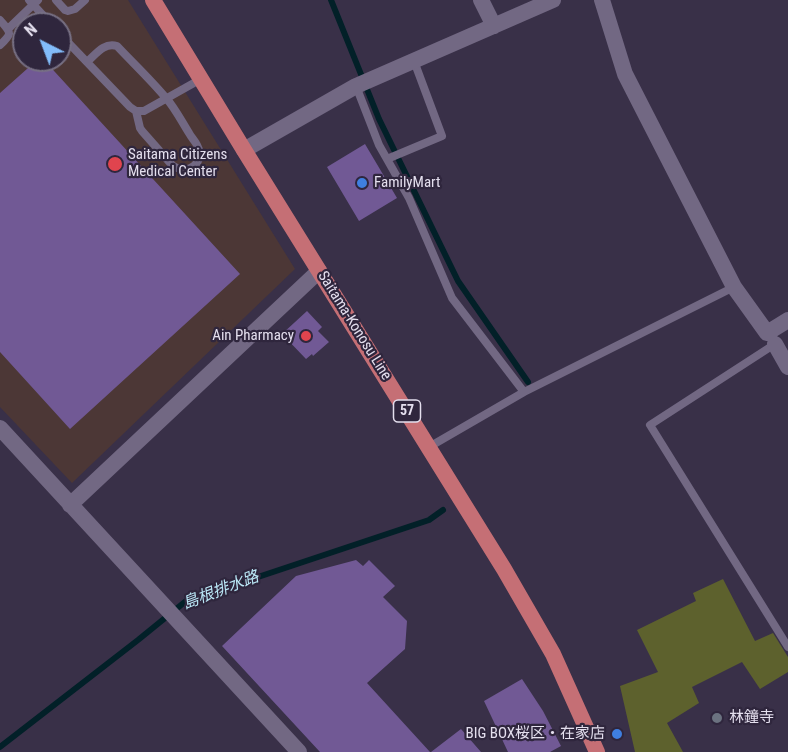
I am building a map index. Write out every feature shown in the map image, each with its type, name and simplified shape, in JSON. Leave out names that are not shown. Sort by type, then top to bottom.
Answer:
[{"type":"main road","name":"Saitama-Konosu Line","points":[[153,0],[504,569],[553,654],[597,752]]},
{"type":"street","points":[[481,0],[494,26]]},
{"type":"street","points":[[244,150],[356,86],[553,0]]},
{"type":"street","points":[[602,0],[625,74],[734,287],[771,338],[788,367]]},
{"type":"street","points":[[70,505],[319,271]]},
{"type":"street","points":[[771,338],[788,320]]},
{"type":"street","points":[[0,428],[299,752]]},
{"type":"lane","points":[[56,0],[64,10],[68,11],[75,9],[85,0]]},
{"type":"lane","points":[[8,28],[33,2]]},
{"type":"lane","points":[[0,20],[10,31],[9,36],[0,45]]},
{"type":"lane","points":[[87,62],[103,47],[111,44],[117,46],[167,98],[199,148],[198,161],[191,168],[184,170],[172,165],[142,131],[136,111]]},
{"type":"lane","points":[[72,46],[136,111],[144,111],[201,79]]},
{"type":"lane","points":[[387,159],[442,136],[414,61]]},
{"type":"lane","points":[[356,86],[380,145],[409,198],[452,298],[524,392]]},
{"type":"lane","points":[[429,447],[524,392],[734,287]]},
{"type":"lane","points":[[771,338],[650,425],[788,647]]},
{"type":"shaded area","name":"Saitama Citizens Medical Center","points":[[0,0],[128,0],[295,269],[72,483],[0,407]]},
{"type":"green space","points":[[723,579],[755,641],[773,633],[788,657],[788,672],[760,689],[742,662],[692,687],[699,703],[667,723],[683,752],[635,752],[620,686],[658,672],[637,630],[696,601],[693,593]]},
{"type":"building","points":[[24,72],[55,72],[240,274],[70,429],[0,352],[0,93]]},
{"type":"building","name":"FamilyMart","points":[[365,144],[397,198],[359,221],[327,167]]},
{"type":"building","points":[[307,311],[322,327],[318,331],[329,342],[306,359],[282,334]]},
{"type":"building","points":[[356,560],[363,566],[369,560],[395,586],[383,597],[407,621],[405,649],[367,683],[430,752],[320,752],[222,646],[296,576]]},
{"type":"building","points":[[522,679],[543,711],[561,746],[550,752],[508,752],[484,701]]},
{"type":"building","points":[[461,729],[481,752],[431,752]]},
{"type":"waterway","points":[[331,0],[379,119],[458,281],[528,382]]},
{"type":"waterway","name":"島根排水路","points":[[0,747],[186,601],[429,520],[443,510]]},
{"type":"place","name":"Saitama Citizens Medical Center","points":[[115,164]]},
{"type":"place","name":"FamilyMart","points":[[362,183]]},
{"type":"place","name":"Ain Pharmacy","points":[[306,336]]},
{"type":"place","name":"林鐘寺","points":[[717,718]]},
{"type":"place","name":"BIG BOX桜区・在家店","points":[[617,734]]}]
